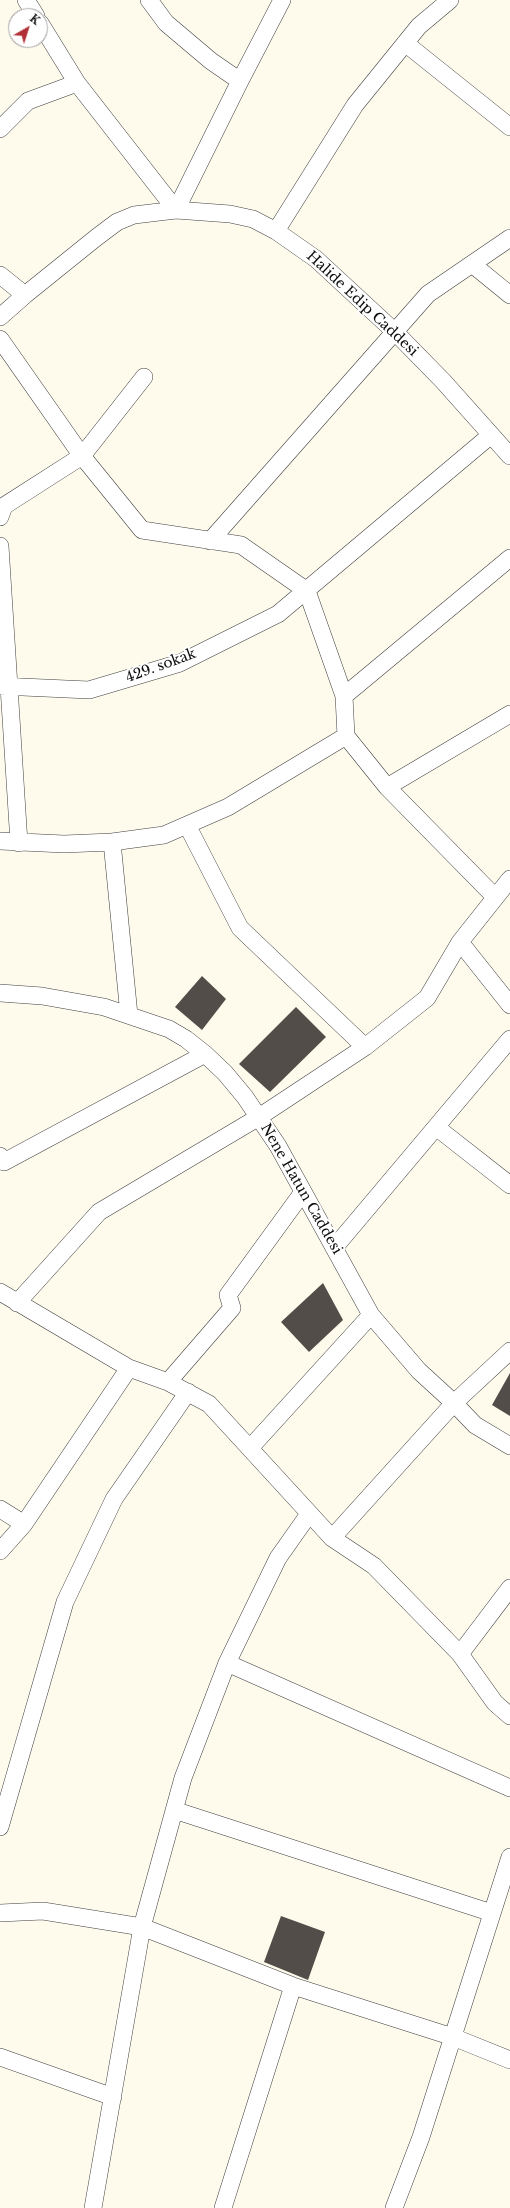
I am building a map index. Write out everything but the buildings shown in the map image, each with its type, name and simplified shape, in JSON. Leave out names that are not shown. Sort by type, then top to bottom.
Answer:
[{"type":"street","points":[[149,0],[166,24],[211,61],[240,81]]},
{"type":"street","points":[[48,36],[77,83],[176,210],[282,0]]},
{"type":"street","points":[[276,231],[355,105],[419,26],[450,0]]},
{"type":"street","points":[[405,43],[510,127]]},
{"type":"street","points":[[0,129],[28,101],[77,83]]},
{"type":"street","name":"Halide Edip Caddesi","points":[[0,318],[25,295],[118,222],[148,212],[176,210],[230,214],[253,219],[276,231],[316,259],[395,332],[443,381],[510,456]]},
{"type":"street","points":[[210,541],[428,294],[510,238]]},
{"type":"street","points":[[472,264],[510,295]]},
{"type":"street","points":[[0,275],[25,295]]},
{"type":"street","points":[[0,339],[82,456],[142,530],[241,545],[307,591],[344,696],[346,736],[387,787],[495,897]]},
{"type":"street","points":[[0,517],[4,506],[82,456],[144,377]]},
{"type":"street","name":"429. sokak","points":[[5,686],[89,690],[180,663],[278,614],[491,436]]},
{"type":"street","points":[[0,546],[5,686],[19,843]]},
{"type":"street","points":[[344,696],[510,558]]},
{"type":"street","points":[[387,787],[510,714]]},
{"type":"street","points":[[0,841],[64,844],[112,842],[164,836],[228,806],[346,736]]},
{"type":"street","points":[[187,825],[240,928],[364,1047]]},
{"type":"street","points":[[112,842],[129,1015]]},
{"type":"street","points":[[17,1303],[99,1212],[259,1117],[364,1047],[427,998],[460,942],[510,879]]},
{"type":"street","points":[[460,942],[510,1005]]},
{"type":"street","name":"Nene Hatun Caddesi","points":[[0,993],[42,996],[78,1002],[129,1015],[169,1028],[205,1054],[224,1073],[259,1117],[290,1166],[302,1192],[371,1315],[419,1371],[454,1403],[475,1425],[510,1446]]},
{"type":"street","points":[[334,1248],[510,1039]]},
{"type":"street","points":[[0,1156],[4,1162],[205,1054]]},
{"type":"street","points":[[436,1127],[510,1184]]},
{"type":"street","points":[[168,1382],[232,1308],[228,1295],[302,1192]]},
{"type":"street","points":[[0,1292],[129,1368],[168,1382],[209,1404],[332,1538],[374,1566],[460,1654],[495,1703],[510,1716]]},
{"type":"street","points":[[250,1448],[371,1315]]},
{"type":"street","points":[[332,1538],[454,1403],[510,1351]]},
{"type":"street","points":[[0,1551],[24,1524],[129,1368]]},
{"type":"street","points":[[0,1827],[65,1602],[114,1500],[188,1392]]},
{"type":"street","points":[[0,1510],[24,1524]]},
{"type":"street","points":[[93,2208],[142,1927],[183,1778],[227,1663],[278,1558],[309,1514]]},
{"type":"street","points":[[460,1654],[510,1588]]},
{"type":"street","points":[[227,1663],[510,1788]]},
{"type":"street","points":[[174,1810],[492,1914]]},
{"type":"street","points":[[394,2208],[421,2137],[510,1857]]},
{"type":"street","points":[[0,1913],[43,1911],[142,1927],[293,1986],[453,2036],[510,2060]]},
{"type":"street","points":[[223,2208],[293,1986]]},
{"type":"street","points":[[0,2057],[113,2097]]}]
